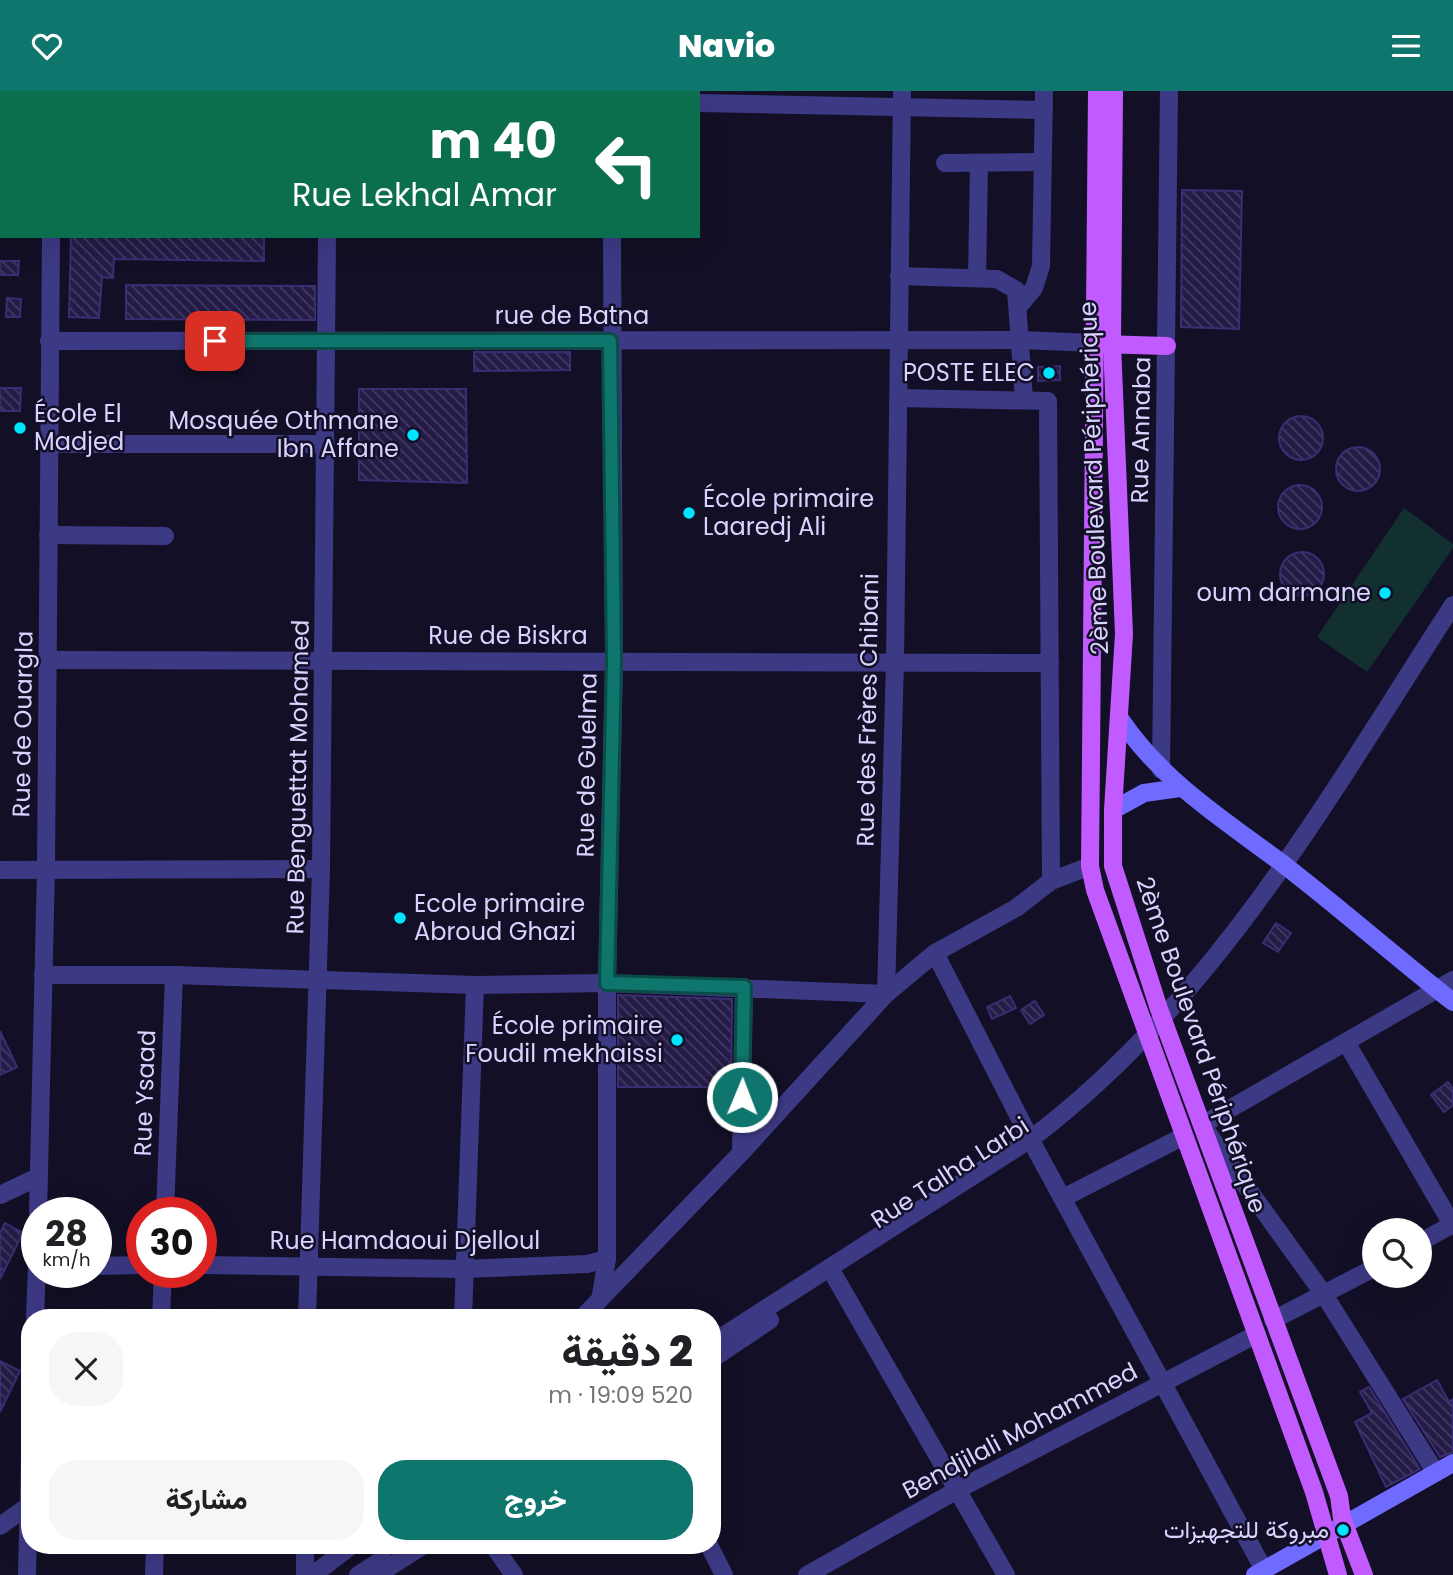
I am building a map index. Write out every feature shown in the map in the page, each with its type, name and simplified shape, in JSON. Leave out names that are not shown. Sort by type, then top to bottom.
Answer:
[{"type":"main road","name":"2ème Boulevard Périphérique","points":[[1097,91],[1103,344],[1124,634],[1121,720],[1113,810],[1113,866],[1164,1023],[1339,1496],[1345,1525],[1364,1575]]},
{"type":"main road","name":"2ème Boulevard Périphérique","points":[[1114,91],[1103,344],[1090,866],[1095,890],[1314,1492],[1338,1575]]},
{"type":"main road","points":[[1103,344],[1167,346]]},
{"type":"main road","points":[[1121,720],[1161,770],[1180,788],[1285,866],[1453,1002]]},
{"type":"main road","points":[[1113,810],[1144,793],[1180,788]]},
{"type":"main road","points":[[1260,1573],[1447,1470]]},
{"type":"street","points":[[1019,306],[1034,288],[1041,266],[1044,91]]},
{"type":"street","name":"Rue Annaba","points":[[1161,770],[1169,91]]},
{"type":"street","points":[[700,103],[902,99],[1044,110]]},
{"type":"street","name":"Rue des Frères Chibani","points":[[886,994],[895,661],[902,99]]},
{"type":"street","points":[[946,163],[1042,162]]},
{"type":"street","points":[[977,278],[979,164]]},
{"type":"street","name":"Rue de Ouargla","points":[[38,1197],[49,660],[51,238]]},
{"type":"street","name":"Rue Benguettat Mohamed","points":[[307,1309],[319,980],[325,661],[327,238]]},
{"type":"street","name":"Rue de Guelma","points":[[601,1295],[607,1259],[607,983],[614,661],[610,341],[612,238]]},
{"type":"street","points":[[899,276],[977,278],[1008,282],[1016,290],[1019,306],[1024,399]]},
{"type":"street","name":"rue de Batna","points":[[49,341],[1021,340],[1103,344]]},
{"type":"street","points":[[898,398],[1048,401],[1051,881]]},
{"type":"street","points":[[48,444],[326,444]]},
{"type":"street","points":[[48,535],[165,536]]},
{"type":"street","points":[[721,1337],[1034,1143],[1125,1060],[1150,1041],[1285,866],[1453,605]]},
{"type":"street","name":"Rue de Biskra","points":[[49,660],[1050,663]]},
{"type":"street","points":[[589,1309],[741,1153],[886,994],[935,953],[1016,908],[1051,881],[1090,866]]},
{"type":"street","points":[[0,870],[321,869]]},
{"type":"street","points":[[935,953],[1063,1198],[1164,1382],[1260,1573]]},
{"type":"street","points":[[43,975],[174,975],[475,985],[607,983],[886,994]]},
{"type":"street","name":"Rue Ysaad","points":[[166,1197],[174,975]]},
{"type":"street","points":[[1447,1470],[1202,1125],[1453,980]]},
{"type":"street","points":[[463,1309],[475,985]]},
{"type":"street","points":[[741,1153],[744,987]]},
{"type":"street","points":[[1346,1042],[1453,1225],[1432,1236]]},
{"type":"street","points":[[1063,1198],[1184,1136]]},
{"type":"street","name":"Rue Talha Larbi","points":[[721,1353],[1034,1143]]},
{"type":"street","points":[[0,1195],[38,1177]]},
{"type":"street","name":"Rue Hamdaoui Djelloul","points":[[217,1265],[464,1269],[587,1264],[607,1259]]},
{"type":"street","points":[[1273,1320],[1325,1296],[1362,1275]]},
{"type":"street","points":[[835,1277],[1006,1575]]},
{"type":"street","points":[[35,1309],[36,1288]]},
{"type":"street","points":[[161,1309],[162,1288]]},
{"type":"street","name":"Bendjilali Mohammed","points":[[807,1575],[959,1489],[1257,1334]]},
{"type":"street","points":[[0,1526],[21,1511]]},
{"type":"street","points":[[26,1575],[27,1554]]},
{"type":"street","points":[[154,1575],[155,1554]]},
{"type":"street","points":[[305,1554],[305,1575]]},
{"type":"street","points":[[313,1575],[340,1554]]},
{"type":"street","points":[[358,1575],[390,1554]]},
{"type":"street","points":[[377,1575],[410,1554]]},
{"type":"street","points":[[500,1554],[514,1575]]},
{"type":"street","points":[[714,1554],[724,1575]]},
{"type":"green space","name":"oum darmane","points":[[1404,508],[1453,544],[1453,548],[1367,672],[1317,637]]},
{"type":"building","points":[[1182,190],[1242,191],[1239,329],[1181,327]]},
{"type":"building","points":[[71,238],[264,238],[264,261],[114,259],[113,278],[102,277],[99,318],[69,317]]},
{"type":"building","points":[[0,261],[19,261],[18,275],[0,275]]},
{"type":"building","points":[[126,285],[315,286],[315,320],[126,319]]},
{"type":"building","points":[[7,298],[21,299],[20,317],[6,317]]},
{"type":"building","points":[[474,352],[570,352],[570,370],[474,371]]},
{"type":"building","name":"POSTE ELEC","points":[[1060,366],[1060,380],[1038,381],[1038,367]]},
{"type":"building","points":[[0,388],[21,388],[20,411],[0,411]]},
{"type":"building","name":"Mosquée Othmane Ibn Affane","points":[[359,389],[466,389],[467,483],[359,480]]},
{"type":"building","points":[[1301,416],[1316,423],[1323,438],[1316,453],[1301,460],[1286,453],[1279,438],[1286,423]]},
{"type":"building","points":[[1358,447],[1373,454],[1380,469],[1373,484],[1358,491],[1343,484],[1336,469],[1343,454]]},
{"type":"building","points":[[1300,485],[1315,492],[1322,507],[1315,522],[1300,529],[1285,522],[1278,507],[1285,492]]},
{"type":"building","points":[[1302,552],[1317,559],[1324,574],[1317,589],[1302,596],[1287,589],[1280,574],[1287,559]]},
{"type":"building","points":[[1276,923],[1291,933],[1278,952],[1263,943]]},
{"type":"building","name":"École primaire Foudil mekhaissi","points":[[618,995],[732,999],[731,1087],[618,1087]]},
{"type":"building","points":[[1010,996],[1016,1008],[992,1019],[987,1007]]},
{"type":"building","points":[[1035,1001],[1044,1015],[1030,1024],[1021,1010]]},
{"type":"building","points":[[0,1031],[17,1067],[0,1075]]},
{"type":"building","points":[[1448,1082],[1453,1089],[1453,1105],[1444,1112],[1431,1095]]},
{"type":"building","points":[[5,1223],[21,1232],[0,1279],[0,1233]]},
{"type":"building","points":[[0,1361],[20,1371],[0,1412]]},
{"type":"building","points":[[1437,1380],[1449,1402],[1453,1399],[1453,1452],[1440,1457],[1403,1399]]},
{"type":"building","points":[[1369,1387],[1420,1469],[1386,1487],[1355,1422],[1372,1413],[1360,1392]]},
{"type":"place","name":"POSTE ELEC","points":[[1049,373]]},
{"type":"place","name":"École El Madjed","points":[[20,428]]},
{"type":"place","name":"Mosquée Othmane Ibn Affane","points":[[413,435]]},
{"type":"place","name":"École primaire Laaredj Ali","points":[[689,513]]},
{"type":"place","name":"oum darmane","points":[[1385,593]]},
{"type":"place","name":"Ecole primaire Abroud Ghazi","points":[[400,918]]},
{"type":"place","name":"École primaire Foudil mekhaissi","points":[[677,1040]]},
{"type":"place","name":"مبروكة للتجهيزات","points":[[1343,1530]]},
{"type":"route","points":[[215,341],[610,341],[614,661],[607,983],[744,987],[742,1097]]}]
